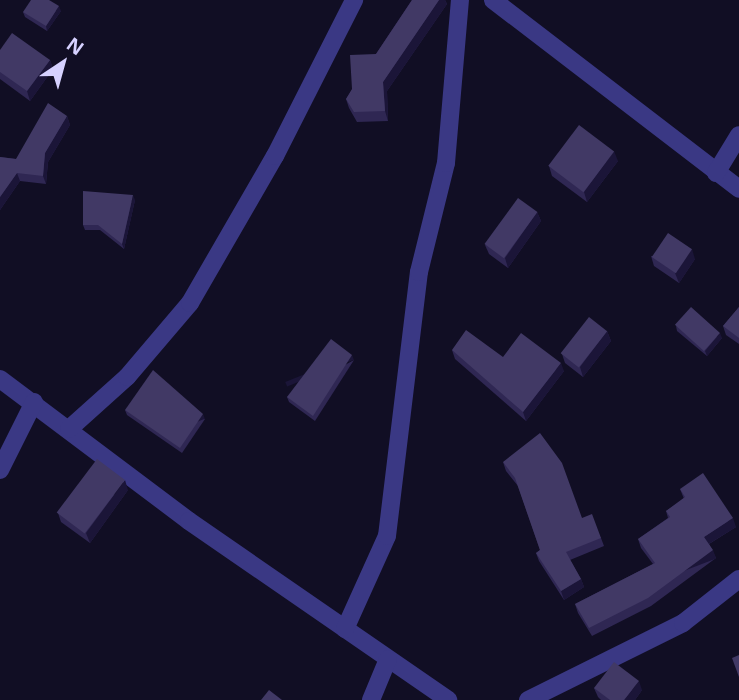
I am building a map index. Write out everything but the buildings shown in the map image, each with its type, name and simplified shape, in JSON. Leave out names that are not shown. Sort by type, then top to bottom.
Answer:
[{"type":"street","points":[[69,429],[127,377],[190,303],[354,0]]},
{"type":"street","points":[[345,629],[387,536],[419,272],[446,163],[460,0]]},
{"type":"street","points":[[493,0],[739,189]]},
{"type":"street","points":[[716,173],[739,135]]},
{"type":"street","points":[[0,379],[345,629],[448,700]]},
{"type":"street","points":[[0,470],[34,402]]},
{"type":"street","points":[[528,700],[682,623],[739,579]]},
{"type":"street","points":[[371,700],[388,659]]}]
